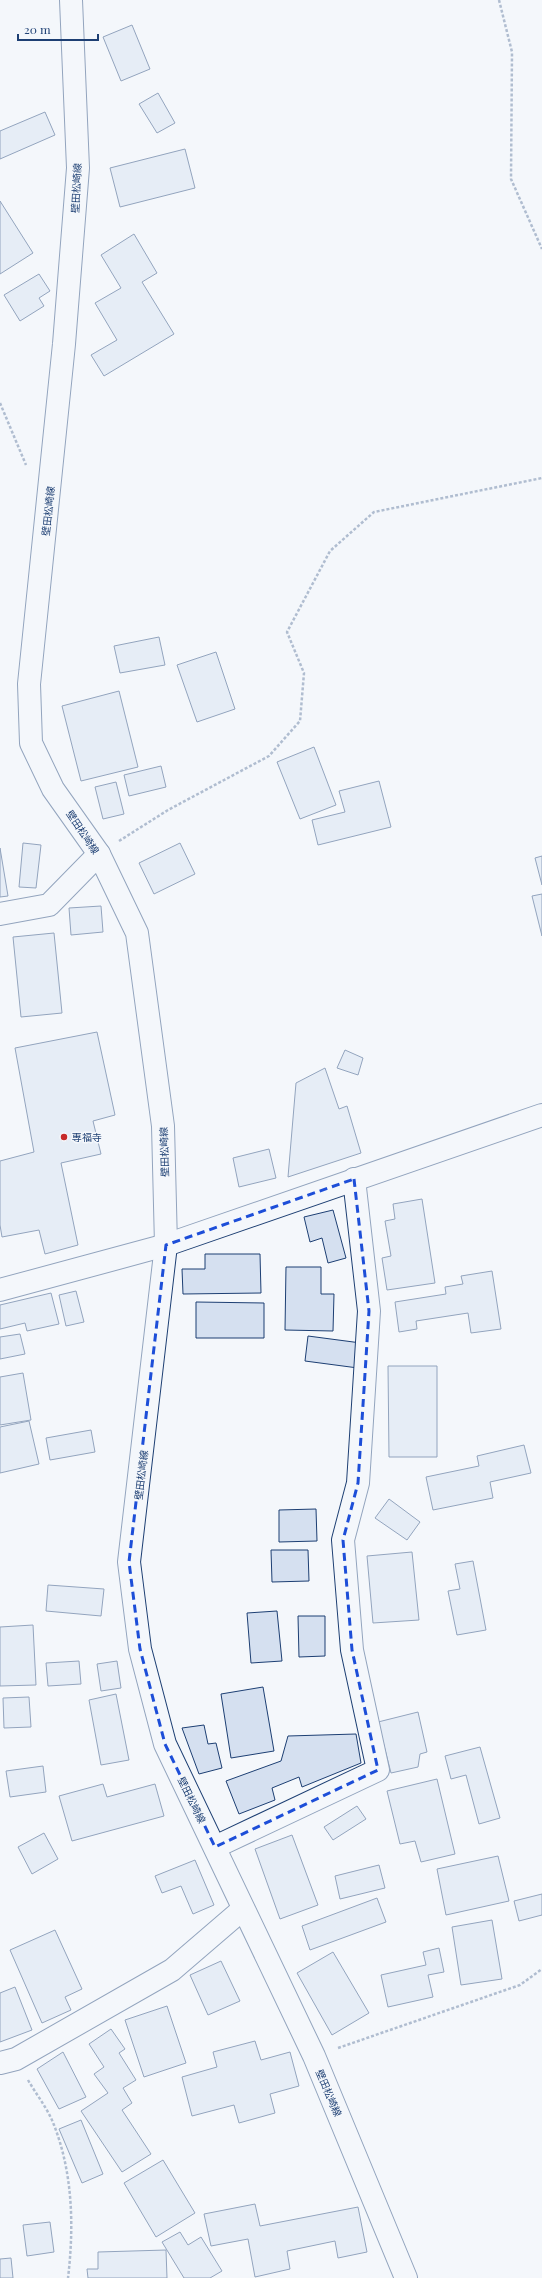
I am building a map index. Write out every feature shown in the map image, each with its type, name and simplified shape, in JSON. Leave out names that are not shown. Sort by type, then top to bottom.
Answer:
[{"type":"main road","name":"壁田松崎線","points":[[71,0],[78,168],[49,496],[29,684],[31,743],[53,789],[99,854],[137,933],[163,1126],[166,1245],[129,1562],[140,1649],[165,1744],[314,2056],[406,2278]]},
{"type":"main road","points":[[0,914],[49,905],[99,854]]},
{"type":"main road","points":[[0,1290],[166,1245],[542,1114]]},
{"type":"main road","points":[[215,1847],[378,1770],[352,1650],[343,1540],[358,1483],[369,1311],[354,1179]]},
{"type":"main road","points":[[8,2061],[172,1970],[243,1909]]},
{"type":"path","points":[[499,0],[512,52],[511,179],[542,249]]},
{"type":"path","points":[[0,403],[28,471],[49,496]]},
{"type":"path","points":[[99,854],[168,810],[269,756],[300,721],[304,673],[287,632],[330,552],[374,512],[542,478]]},
{"type":"path","points":[[314,2056],[520,1985],[542,1970]]},
{"type":"path","points":[[8,2061],[54,2124],[70,2185],[72,2247],[68,2278]]},
{"type":"highlighted area","points":[[354,1179],[369,1311],[358,1483],[343,1540],[352,1650],[378,1770],[215,1847],[165,1744],[140,1649],[129,1562],[166,1245]]},
{"type":"building","points":[[132,25],[150,69],[121,81],[103,37]]},
{"type":"building","points":[[158,93],[175,123],[157,133],[139,104]]},
{"type":"building","points":[[45,112],[55,135],[0,159],[0,131]]},
{"type":"building","points":[[185,149],[195,188],[120,207],[110,168]]},
{"type":"building","points":[[0,201],[33,253],[0,274]]},
{"type":"building","points":[[134,234],[157,273],[142,282],[174,334],[104,376],[91,355],[117,340],[95,303],[121,288],[101,255]]},
{"type":"building","points":[[39,274],[50,291],[39,298],[44,306],[20,321],[4,295]]},
{"type":"building","points":[[159,637],[165,665],[120,673],[114,646]]},
{"type":"building","points":[[216,652],[235,709],[197,722],[177,665]]},
{"type":"building","points":[[119,691],[138,767],[81,781],[62,706]]},
{"type":"building","points":[[314,747],[336,805],[300,819],[277,762]]},
{"type":"building","points":[[161,766],[166,787],[129,796],[124,775]]},
{"type":"building","points":[[379,781],[391,827],[318,845],[312,820],[345,812],[339,791]]},
{"type":"building","points":[[116,782],[124,814],[103,819],[95,787]]},
{"type":"building","points":[[23,843],[41,845],[36,888],[19,887]]},
{"type":"building","points":[[180,843],[195,874],[154,894],[139,863]]},
{"type":"building","points":[[0,848],[8,896],[0,897]]},
{"type":"building","points":[[542,856],[542,885],[535,858]]},
{"type":"building","points":[[542,894],[542,936],[532,896]]},
{"type":"building","points":[[101,906],[103,932],[71,935],[69,908]]},
{"type":"building","points":[[54,933],[62,1013],[21,1017],[13,937]]},
{"type":"building","name":"専福寺","points":[[97,1032],[115,1115],[93,1121],[101,1154],[61,1163],[78,1245],[45,1254],[39,1230],[2,1237],[0,1225],[0,1161],[34,1152],[15,1048]]},
{"type":"building","points":[[345,1050],[363,1058],[358,1075],[337,1068]]},
{"type":"building","points":[[325,1068],[339,1109],[347,1106],[361,1153],[288,1177],[296,1083]]},
{"type":"building","points":[[269,1149],[276,1178],[239,1187],[233,1158]]},
{"type":"building","points":[[422,1199],[435,1283],[387,1290],[382,1258],[391,1256],[385,1221],[395,1219],[393,1204]]},
{"type":"building","points":[[333,1210],[346,1258],[328,1263],[322,1238],[310,1242],[304,1217]]},
{"type":"building","points":[[205,1254],[260,1254],[261,1293],[183,1294],[182,1269],[205,1269]]},
{"type":"building","points":[[286,1267],[321,1267],[321,1294],[334,1294],[333,1331],[285,1330]]},
{"type":"building","points":[[492,1271],[501,1329],[471,1333],[468,1313],[416,1321],[417,1329],[399,1332],[395,1302],[446,1294],[445,1287],[463,1284],[461,1276]]},
{"type":"building","points":[[76,1291],[84,1322],[66,1326],[59,1295]]},
{"type":"building","points":[[51,1293],[59,1324],[27,1331],[25,1323],[0,1329],[0,1305]]},
{"type":"building","points":[[196,1302],[264,1303],[264,1338],[196,1338]]},
{"type":"building","points":[[20,1334],[25,1354],[0,1359],[0,1337]]},
{"type":"building","points":[[308,1336],[361,1343],[358,1368],[305,1361]]},
{"type":"building","points":[[388,1366],[437,1366],[437,1457],[389,1457]]},
{"type":"building","points":[[23,1373],[31,1420],[0,1425],[0,1377]]},
{"type":"building","points":[[29,1421],[39,1464],[0,1473],[0,1427]]},
{"type":"building","points":[[91,1430],[95,1452],[50,1460],[46,1438]]},
{"type":"building","points":[[524,1445],[531,1473],[490,1482],[493,1498],[433,1510],[426,1477],[479,1466],[477,1456]]},
{"type":"building","points":[[389,1499],[420,1522],[407,1540],[375,1518]]},
{"type":"building","points":[[316,1509],[317,1541],[279,1542],[279,1510]]},
{"type":"building","points":[[271,1550],[308,1550],[309,1581],[272,1582]]},
{"type":"building","points":[[412,1552],[419,1620],[373,1623],[367,1556]]},
{"type":"building","points":[[473,1561],[486,1630],[457,1635],[448,1591],[460,1589],[455,1564]]},
{"type":"building","points":[[48,1585],[104,1589],[101,1616],[46,1611]]},
{"type":"building","points":[[277,1611],[282,1661],[251,1663],[247,1613]]},
{"type":"building","points":[[298,1616],[325,1616],[325,1656],[299,1657]]},
{"type":"building","points":[[33,1625],[36,1685],[0,1686],[0,1627]]},
{"type":"building","points":[[79,1661],[81,1684],[48,1686],[46,1663]]},
{"type":"building","points":[[117,1661],[121,1688],[101,1691],[97,1664]]},
{"type":"building","points":[[263,1687],[274,1751],[231,1758],[221,1694]]},
{"type":"building","points":[[116,1694],[129,1760],[101,1765],[89,1700]]},
{"type":"building","points":[[29,1697],[31,1727],[4,1728],[3,1698]]},
{"type":"building","points":[[418,1712],[427,1752],[420,1754],[418,1767],[391,1773],[378,1722]]},
{"type":"building","points":[[204,1725],[208,1744],[216,1743],[222,1768],[199,1774],[182,1728]]},
{"type":"building","points":[[356,1734],[361,1763],[302,1787],[299,1777],[272,1788],[275,1800],[239,1814],[226,1781],[281,1761],[288,1736]]},
{"type":"building","points":[[480,1747],[500,1818],[479,1824],[466,1775],[451,1779],[445,1756]]},
{"type":"building","points":[[43,1766],[46,1792],[10,1797],[6,1771]]},
{"type":"building","points":[[437,1779],[455,1854],[421,1862],[415,1841],[400,1844],[387,1791]]},
{"type":"building","points":[[103,1784],[107,1797],[155,1784],[164,1816],[72,1841],[59,1796]]},
{"type":"building","points":[[357,1806],[366,1819],[333,1840],[324,1827]]},
{"type":"building","points":[[44,1833],[58,1859],[32,1874],[18,1847]]},
{"type":"building","points":[[292,1835],[318,1905],[280,1919],[255,1849]]},
{"type":"building","points":[[498,1856],[509,1901],[446,1915],[437,1869]]},
{"type":"building","points":[[195,1860],[214,1905],[193,1914],[181,1886],[162,1893],[155,1876]]},
{"type":"building","points":[[379,1865],[385,1888],[340,1899],[335,1876]]},
{"type":"building","points":[[542,1894],[542,1915],[519,1921],[514,1901]]},
{"type":"building","points":[[377,1898],[386,1922],[310,1950],[302,1926]]},
{"type":"building","points":[[492,1920],[502,1979],[461,1985],[452,1927]]},
{"type":"building","points":[[55,1930],[82,1989],[65,1997],[71,2010],[42,2023],[10,1950]]},
{"type":"building","points":[[439,1948],[444,1972],[428,1975],[433,1997],[388,2007],[381,1975],[426,1965],[423,1952]]},
{"type":"building","points":[[333,1952],[369,2013],[332,2035],[297,1973]]},
{"type":"building","points":[[221,1961],[240,2001],[208,2015],[190,1975]]},
{"type":"building","points":[[15,1987],[32,2030],[0,2042],[0,1993]]},
{"type":"building","points":[[167,2006],[186,2063],[144,2077],[125,2020]]},
{"type":"building","points":[[111,2029],[125,2049],[119,2053],[136,2080],[123,2088],[132,2103],[122,2110],[151,2154],[122,2172],[81,2111],[108,2093],[94,2074],[104,2067],[89,2044]]},
{"type":"building","points":[[255,2041],[261,2060],[290,2052],[299,2086],[270,2094],[275,2113],[239,2123],[234,2105],[192,2116],[182,2077],[217,2067],[213,2052]]},
{"type":"building","points":[[63,2052],[86,2097],[59,2109],[37,2069]]},
{"type":"building","points":[[81,2120],[103,2174],[82,2183],[59,2129]]},
{"type":"building","points":[[163,2160],[195,2213],[156,2237],[124,2183]]},
{"type":"building","points":[[255,2204],[260,2226],[358,2207],[367,2252],[338,2258],[335,2241],[287,2251],[290,2269],[255,2277],[248,2239],[211,2246],[204,2214]]},
{"type":"building","points":[[50,2222],[54,2252],[27,2256],[23,2225]]},
{"type":"building","points":[[180,2232],[188,2245],[201,2237],[222,2271],[210,2278],[184,2278],[162,2242]]},
{"type":"building","points":[[166,2250],[167,2278],[88,2278],[87,2269],[98,2269],[98,2252]]},
{"type":"building","points":[[11,2258],[13,2278],[0,2278],[0,2259]]},
{"type":"place","name":"専福寺","points":[[64,1137]]}]
